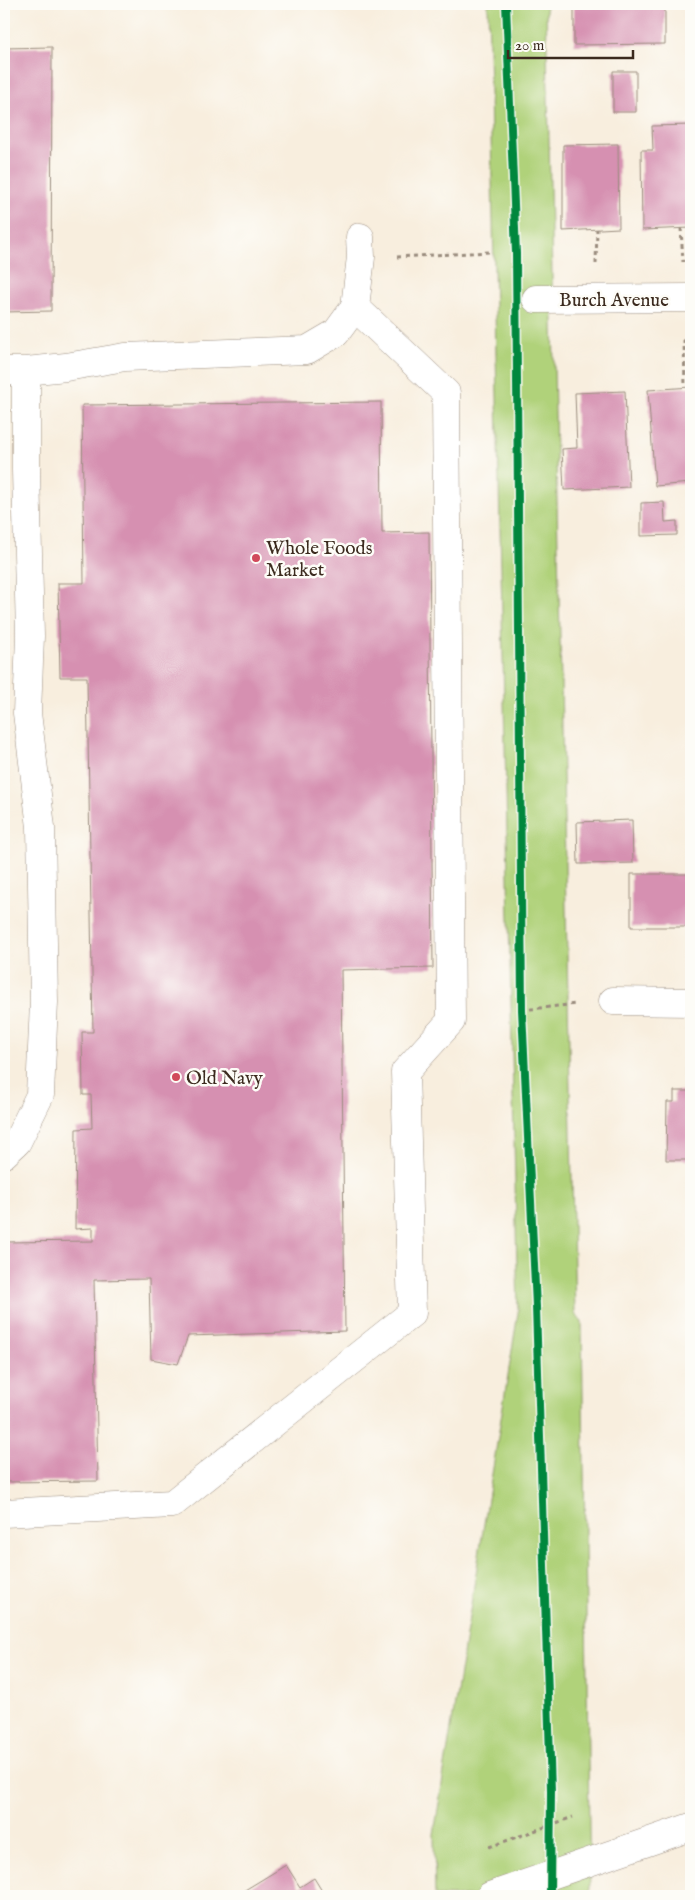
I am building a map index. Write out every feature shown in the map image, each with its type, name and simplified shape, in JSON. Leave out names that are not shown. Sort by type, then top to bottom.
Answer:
[{"type":"street","points":[[4,1154],[17,1142],[40,1095],[43,1021],[42,827],[27,713],[30,636],[26,470],[15,371],[66,367],[125,357],[307,350],[336,333],[355,307],[361,257],[360,237]]},
{"type":"street","name":"Burch Avenue","points":[[536,299],[691,298]]},
{"type":"street","points":[[4,1513],[172,1504],[412,1313],[405,1072],[451,1021],[446,393],[355,307]]},
{"type":"street","points":[[612,1001],[691,1002]]},
{"type":"street","points":[[490,1896],[691,1827]]},
{"type":"path","points":[[681,228],[683,266]]},
{"type":"path","points":[[596,266],[597,229]]},
{"type":"path","points":[[393,257],[498,253]]},
{"type":"path","points":[[684,339],[685,388]]},
{"type":"path","points":[[522,1000],[522,1020]]},
{"type":"path","points":[[522,1010],[612,1001]]},
{"type":"path","points":[[689,1039],[691,1087]]},
{"type":"path","points":[[489,1847],[572,1817]]},
{"type":"path","points":[[550,1820],[550,1839]]},
{"type":"green space","points":[[488,4],[546,4],[575,1314],[582,1322],[590,1896],[435,1896],[434,1834],[518,1313]]},
{"type":"building","points":[[574,4],[665,4],[665,44],[574,45]]},
{"type":"building","points":[[52,47],[51,311],[4,312],[4,48]]},
{"type":"building","points":[[613,71],[636,71],[636,112],[613,112]]},
{"type":"building","points":[[691,125],[691,228],[642,230],[641,150],[653,150],[652,126]]},
{"type":"building","points":[[618,144],[619,228],[563,231],[563,145]]},
{"type":"building","points":[[691,387],[691,483],[655,486],[648,390]]},
{"type":"building","points":[[625,391],[629,487],[564,490],[562,449],[577,448],[575,393]]},
{"type":"building","points":[[381,402],[382,533],[429,532],[433,968],[341,970],[345,1331],[188,1336],[178,1364],[151,1359],[149,1279],[94,1280],[98,1481],[4,1482],[4,1242],[93,1241],[93,1228],[75,1229],[76,1129],[92,1128],[91,1095],[83,1095],[82,1032],[93,1032],[87,677],[60,677],[58,583],[84,583],[82,405]]},
{"type":"building","points":[[664,502],[665,522],[677,521],[677,535],[641,536],[641,503]]},
{"type":"building","points":[[632,820],[633,863],[578,864],[577,822]]},
{"type":"building","points":[[631,874],[691,874],[691,927],[631,927]]},
{"type":"building","points":[[674,1091],[691,1091],[691,1160],[666,1160],[667,1102],[674,1102]]},
{"type":"building","points":[[286,1865],[300,1887],[314,1878],[325,1896],[235,1896]]},
{"type":"building","points":[[23,1892],[42,1895],[42,1896],[22,1896]]},
{"type":"cycle path","points":[[506,4],[516,254],[522,1010],[536,1307],[551,1791],[550,1896]]},
{"type":"place","name":"Whole Foods Market","points":[[256,558]]},
{"type":"place","name":"Old Navy","points":[[176,1077]]}]
